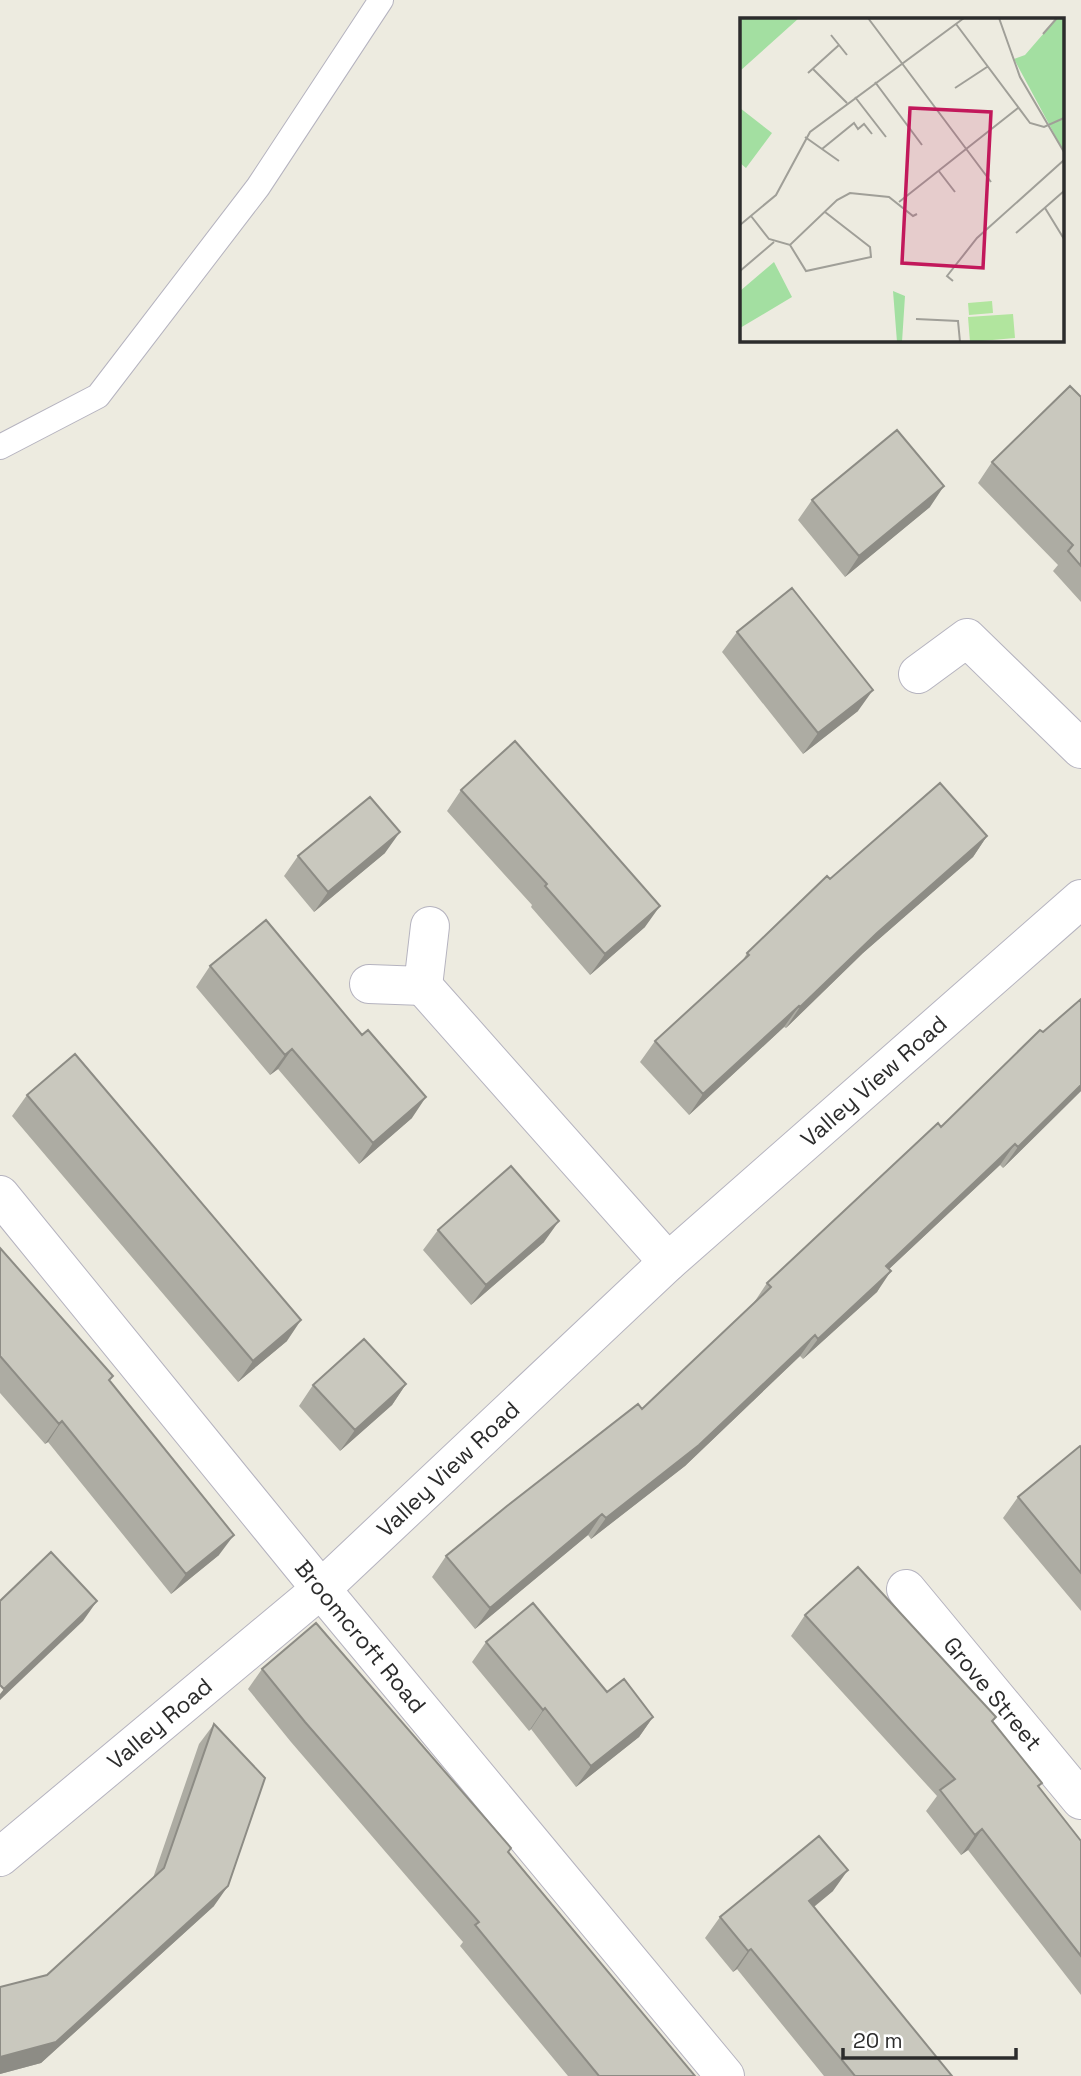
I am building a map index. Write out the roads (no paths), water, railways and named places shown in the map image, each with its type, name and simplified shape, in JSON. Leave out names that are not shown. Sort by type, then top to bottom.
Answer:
[{"type":"street","points":[[918,674],[967,638],[1081,749]]},
{"type":"street","name":"Valley View Road","points":[[321,1590],[668,1262],[1081,899]]},
{"type":"street","points":[[423,986],[430,926]]},
{"type":"street","points":[[369,984],[423,986],[668,1262]]},
{"type":"street","name":"Broomcroft Road","points":[[0,1195],[321,1590],[725,2076]]},
{"type":"street","name":"Grove Street","points":[[906,1589],[1081,1800]]},
{"type":"street","name":"Valley Road","points":[[0,1857],[321,1590]]},
{"type":"lane","points":[[0,447],[98,396],[258,187],[381,0]]}]
